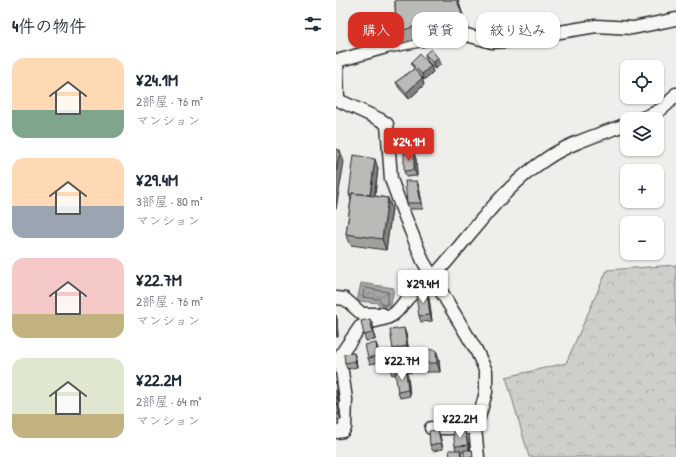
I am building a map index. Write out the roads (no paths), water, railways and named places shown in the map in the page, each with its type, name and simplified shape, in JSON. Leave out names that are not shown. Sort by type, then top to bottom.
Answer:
[{"type":"street","points":[[478,457],[475,428],[486,392],[486,371],[476,350],[423,261],[391,179],[387,124],[337,100],[337,60],[386,47],[454,34],[463,34],[492,42],[596,26],[634,28],[676,19]]},
{"type":"street","points":[[657,112],[669,103],[676,94]]},
{"type":"street","points":[[336,432],[345,428],[346,399],[340,358],[360,327],[364,324],[387,318],[395,314],[410,296],[432,278],[511,187],[530,170],[547,158],[566,148],[620,127]]},
{"type":"street","points":[[336,298],[345,299],[362,314],[382,314],[387,318]]},
{"type":"street","points":[[431,428],[475,428]]},
{"type":"water","points":[[361,283],[394,288],[390,311],[378,308],[379,303],[357,301]]}]
